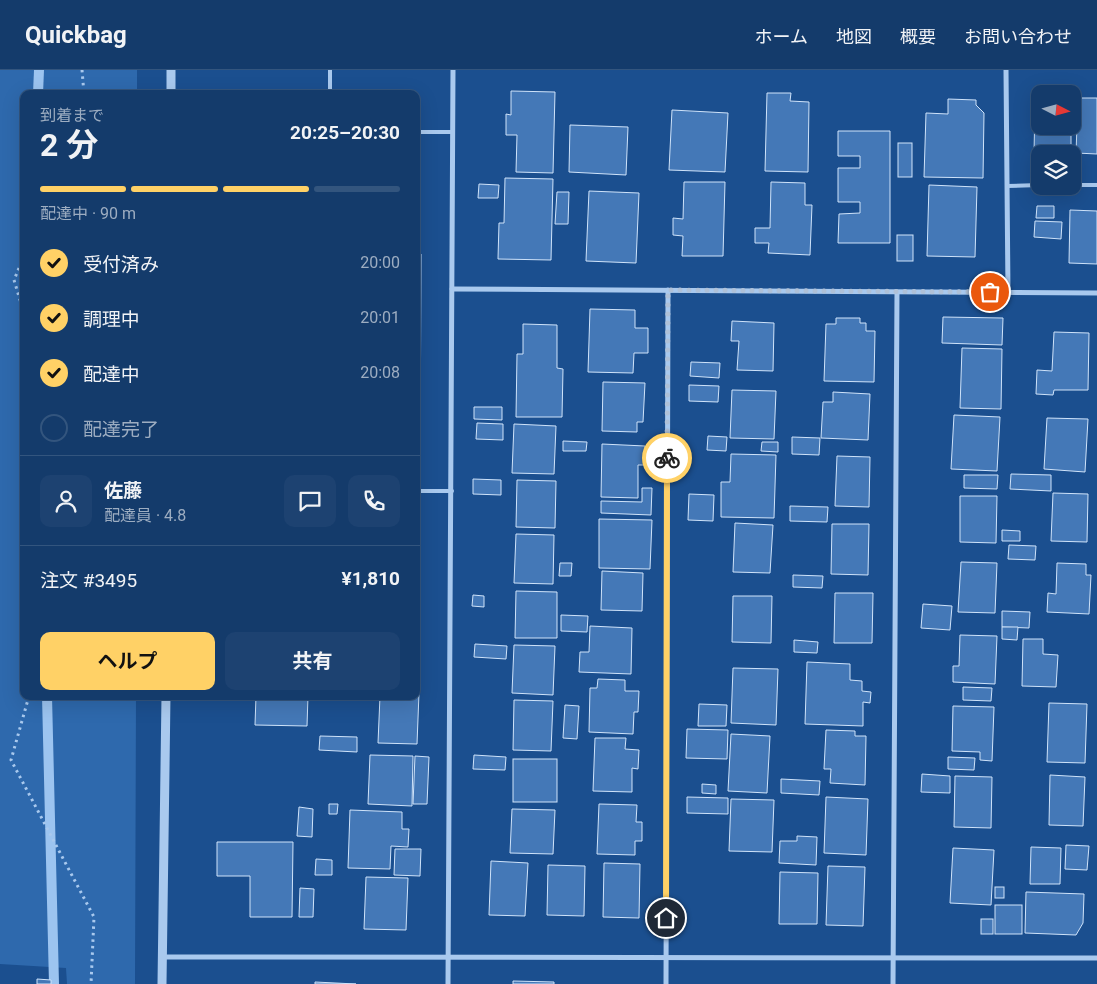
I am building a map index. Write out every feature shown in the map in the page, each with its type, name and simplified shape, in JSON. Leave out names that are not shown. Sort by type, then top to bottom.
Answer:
[{"type":"street","points":[[171,70],[171,90]]},
{"type":"street","points":[[448,984],[453,70]]},
{"type":"street","points":[[1006,70],[1008,293]]},
{"type":"street","points":[[452,289],[1097,293]]},
{"type":"street","points":[[666,984],[668,290]]},
{"type":"street","points":[[893,984],[898,292]]},
{"type":"street","points":[[162,984],[166,700]]},
{"type":"street","points":[[162,956],[1097,958]]},
{"type":"lane","points":[[330,70],[330,90]]},
{"type":"lane","points":[[420,132],[453,132]]},
{"type":"lane","points":[[1007,186],[1031,185]]},
{"type":"lane","points":[[1081,185],[1097,185]]},
{"type":"lane","points":[[420,491],[452,491]]},
{"type":"path","points":[[82,70],[84,90]]},
{"type":"path","points":[[20,266],[14,280],[20,300]]},
{"type":"path","points":[[28,700],[11,760],[94,917],[91,984]]},
{"type":"shaded area","points":[[0,70],[137,70],[137,90],[20,90],[20,700],[136,700],[135,984],[67,984],[66,968],[0,964]]},
{"type":"building","points":[[511,91],[555,92],[553,173],[516,172],[517,135],[506,135],[506,114],[511,115]]},
{"type":"building","points":[[767,93],[791,93],[790,101],[809,102],[808,172],[765,171]]},
{"type":"building","points":[[1081,98],[1097,98],[1097,154],[1081,153],[1081,145],[1076,145],[1077,135],[1081,135]]},
{"type":"building","points":[[948,99],[976,100],[976,105],[984,113],[983,178],[924,177],[926,113],[948,114]]},
{"type":"building","points":[[672,110],[728,113],[725,172],[669,170]]},
{"type":"building","points":[[570,125],[628,127],[626,175],[569,172]]},
{"type":"building","points":[[838,131],[890,131],[890,243],[838,243],[839,214],[860,213],[860,202],[838,202],[838,168],[860,168],[860,156],[838,156]]},
{"type":"building","points":[[1034,135],[1071,135],[1071,145],[1034,145]]},
{"type":"building","points":[[898,143],[912,143],[912,177],[898,177]]},
{"type":"building","points":[[505,178],[553,179],[551,260],[498,259],[499,223],[504,223]]},
{"type":"building","points":[[684,182],[725,182],[723,256],[682,256],[683,236],[673,235],[673,218],[683,219]]},
{"type":"building","points":[[771,182],[805,183],[805,205],[812,205],[810,255],[768,253],[769,243],[755,243],[755,228],[770,228]]},
{"type":"building","points":[[479,184],[499,185],[498,198],[478,198]]},
{"type":"building","points":[[929,185],[977,187],[975,257],[927,256]]},
{"type":"building","points":[[589,191],[639,193],[636,263],[586,261]]},
{"type":"building","points":[[557,192],[569,192],[568,224],[555,224]]},
{"type":"building","points":[[1037,206],[1054,206],[1054,218],[1036,218]]},
{"type":"building","points":[[1070,210],[1097,211],[1097,264],[1069,263]]},
{"type":"building","points":[[1035,221],[1062,222],[1061,239],[1034,237]]},
{"type":"building","points":[[897,235],[913,235],[913,261],[897,261]]},
{"type":"building","points":[[420,254],[421,254],[420,465]]},
{"type":"building","points":[[590,309],[635,310],[635,328],[648,328],[648,353],[634,353],[633,373],[588,372]]},
{"type":"building","points":[[943,317],[1003,318],[1002,345],[942,343]]},
{"type":"building","points":[[836,318],[860,318],[860,323],[866,323],[866,331],[875,331],[874,382],[824,381],[826,324],[836,324]]},
{"type":"building","points":[[732,321],[774,323],[773,371],[737,370],[739,341],[731,341]]},
{"type":"building","points":[[523,324],[557,325],[557,368],[563,369],[562,417],[516,417],[517,354],[523,354]]},
{"type":"building","points":[[1054,332],[1089,333],[1088,390],[1054,390],[1053,395],[1036,394],[1037,370],[1052,371]]},
{"type":"building","points":[[962,348],[1002,349],[1001,409],[960,408]]},
{"type":"building","points":[[691,362],[720,363],[719,378],[690,376]]},
{"type":"building","points":[[603,382],[645,383],[643,422],[637,422],[637,432],[602,431]]},
{"type":"building","points":[[689,385],[719,386],[718,402],[689,401]]},
{"type":"building","points":[[732,390],[776,391],[774,439],[730,438]]},
{"type":"building","points":[[833,392],[870,394],[868,440],[821,438],[823,402],[833,402]]},
{"type":"building","points":[[474,407],[502,407],[502,420],[474,419]]},
{"type":"building","points":[[954,415],[1000,417],[997,471],[951,469]]},
{"type":"building","points":[[1047,418],[1088,419],[1085,472],[1044,469]]},
{"type":"building","points":[[477,423],[503,424],[503,440],[476,439]]},
{"type":"building","points":[[514,424],[556,426],[554,474],[512,473]]},
{"type":"building","points":[[708,436],[727,437],[726,451],[707,450]]},
{"type":"building","points":[[792,437],[820,438],[819,455],[792,454]]},
{"type":"building","points":[[563,441],[587,442],[586,451],[563,451]]},
{"type":"building","points":[[762,442],[778,442],[778,452],[761,451]]},
{"type":"building","points":[[602,444],[645,446],[644,465],[638,465],[638,498],[601,497]]},
{"type":"building","points":[[731,454],[776,455],[774,518],[721,517],[721,482],[730,482]]},
{"type":"building","points":[[837,456],[870,457],[869,507],[835,506]]},
{"type":"building","points":[[1011,474],[1051,475],[1051,491],[1010,489]]},
{"type":"building","points":[[964,475],[998,475],[997,489],[964,488]]},
{"type":"building","points":[[473,479],[501,480],[501,495],[473,494]]},
{"type":"building","points":[[517,480],[556,481],[555,528],[516,527]]},
{"type":"building","points":[[642,488],[652,488],[651,515],[601,513],[601,501],[642,502]]},
{"type":"building","points":[[1053,493],[1088,494],[1087,542],[1051,541]]},
{"type":"building","points":[[689,494],[714,495],[713,521],[688,520]]},
{"type":"building","points":[[960,496],[997,496],[996,543],[960,542]]},
{"type":"building","points":[[790,506],[828,507],[827,522],[790,521]]},
{"type":"building","points":[[599,519],[652,520],[650,569],[599,568]]},
{"type":"building","points":[[735,523],[773,525],[770,573],[733,572]]},
{"type":"building","points":[[832,524],[869,524],[868,575],[831,574]]},
{"type":"building","points":[[1002,530],[1020,531],[1020,541],[1002,541]]},
{"type":"building","points":[[516,534],[554,535],[553,584],[514,583]]},
{"type":"building","points":[[1009,545],[1036,546],[1035,560],[1008,559]]},
{"type":"building","points":[[961,562],[997,563],[995,613],[958,612]]},
{"type":"building","points":[[560,563],[572,563],[571,576],[559,576]]},
{"type":"building","points":[[1057,563],[1086,564],[1086,575],[1091,575],[1089,614],[1047,612],[1048,593],[1056,594]]},
{"type":"building","points":[[602,571],[643,573],[642,611],[601,610]]},
{"type":"building","points":[[793,575],[823,576],[822,588],[793,587]]},
{"type":"building","points":[[516,591],[557,592],[557,638],[515,638]]},
{"type":"building","points":[[835,593],[873,593],[872,643],[834,643]]},
{"type":"building","points":[[473,595],[484,596],[484,607],[472,606]]},
{"type":"building","points":[[733,596],[772,596],[771,643],[732,642]]},
{"type":"building","points":[[923,604],[952,606],[950,630],[921,628]]},
{"type":"building","points":[[1002,611],[1030,612],[1029,628],[1002,627]]},
{"type":"building","points":[[561,615],[588,616],[587,632],[561,631]]},
{"type":"building","points":[[590,626],[632,628],[631,674],[579,672],[580,652],[589,652]]},
{"type":"building","points":[[1002,627],[1018,627],[1017,640],[1002,639]]},
{"type":"building","points":[[960,635],[997,636],[995,684],[953,682],[953,666],[959,666]]},
{"type":"building","points":[[1023,639],[1043,639],[1043,654],[1058,655],[1056,687],[1022,686]]},
{"type":"building","points":[[794,640],[818,642],[817,653],[794,652]]},
{"type":"building","points":[[475,644],[507,646],[506,659],[474,657]]},
{"type":"building","points":[[514,645],[555,646],[553,695],[512,693]]},
{"type":"building","points":[[807,662],[850,664],[850,680],[862,681],[862,691],[871,692],[870,703],[863,702],[863,726],[805,724]]},
{"type":"building","points":[[733,668],[778,669],[776,725],[731,723]]},
{"type":"building","points":[[598,679],[625,680],[625,691],[639,691],[638,712],[634,712],[633,734],[589,732],[590,688],[597,688]]},
{"type":"building","points":[[963,687],[992,688],[991,701],[963,700]]},
{"type":"building","points":[[256,700],[308,700],[307,726],[255,725]]},
{"type":"building","points":[[380,700],[419,700],[417,744],[378,743]]},
{"type":"building","points":[[514,700],[553,701],[551,751],[513,750]]},
{"type":"building","points":[[1049,703],[1087,704],[1085,763],[1047,762]]},
{"type":"building","points":[[699,704],[727,705],[726,726],[698,726]]},
{"type":"building","points":[[565,705],[579,706],[577,739],[563,738]]},
{"type":"building","points":[[953,706],[994,707],[992,761],[980,760],[980,752],[952,751]]},
{"type":"building","points":[[687,729],[728,730],[727,759],[686,758]]},
{"type":"building","points":[[826,730],[855,731],[855,736],[866,736],[865,785],[830,783],[831,769],[824,769]]},
{"type":"building","points":[[731,734],[770,736],[767,793],[728,791]]},
{"type":"building","points":[[320,736],[357,737],[357,752],[319,750]]},
{"type":"building","points":[[595,738],[626,738],[625,749],[639,750],[638,769],[632,768],[632,792],[593,791]]},
{"type":"building","points":[[370,755],[413,756],[412,806],[368,804]]},
{"type":"building","points":[[474,755],[506,757],[505,770],[473,769]]},
{"type":"building","points":[[415,756],[429,757],[427,804],[413,804]]},
{"type":"building","points":[[948,757],[975,758],[974,770],[948,769]]},
{"type":"building","points":[[513,759],[557,759],[557,802],[513,802]]},
{"type":"building","points":[[922,774],[950,776],[950,793],[921,792]]},
{"type":"building","points":[[1050,775],[1085,777],[1083,826],[1049,825]]},
{"type":"building","points":[[955,776],[992,777],[991,828],[954,827]]},
{"type":"building","points":[[781,779],[820,781],[819,795],[781,793]]},
{"type":"building","points":[[702,784],[716,785],[716,794],[702,793]]},
{"type":"building","points":[[687,797],[728,798],[728,814],[687,813]]},
{"type":"building","points":[[826,797],[868,799],[866,855],[824,853]]},
{"type":"building","points":[[731,799],[774,800],[772,852],[729,851]]},
{"type":"building","points":[[329,804],[338,804],[337,814],[329,814]]},
{"type":"building","points":[[599,804],[637,805],[636,822],[642,822],[642,841],[635,841],[635,855],[597,854]]},
{"type":"building","points":[[299,807],[313,809],[312,837],[297,836]]},
{"type":"building","points":[[512,809],[555,810],[553,854],[510,853]]},
{"type":"building","points":[[350,810],[402,812],[402,829],[409,829],[408,847],[391,846],[390,869],[348,868]]},
{"type":"building","points":[[797,836],[817,837],[816,865],[779,863],[780,841],[797,841]]},
{"type":"building","points":[[217,842],[293,842],[292,917],[250,917],[250,876],[217,876]]},
{"type":"building","points":[[1066,845],[1089,846],[1087,870],[1065,869]]},
{"type":"building","points":[[1031,847],[1061,848],[1060,884],[1030,884]]},
{"type":"building","points":[[953,848],[994,850],[991,905],[950,903]]},
{"type":"building","points":[[395,849],[421,849],[420,876],[394,875]]},
{"type":"building","points":[[316,859],[332,860],[332,875],[315,875]]},
{"type":"building","points":[[491,861],[528,863],[525,916],[489,915]]},
{"type":"building","points":[[604,863],[640,864],[639,918],[603,917]]},
{"type":"building","points":[[548,865],[585,866],[584,916],[547,915]]},
{"type":"building","points":[[828,866],[865,867],[863,926],[826,925]]},
{"type":"building","points":[[780,872],[818,873],[817,924],[779,924]]},
{"type":"building","points":[[366,877],[408,878],[406,930],[364,929]]},
{"type":"building","points":[[995,887],[1004,887],[1004,898],[995,898]]},
{"type":"building","points":[[300,888],[314,889],[313,917],[299,917]]},
{"type":"building","points":[[1026,892],[1084,894],[1083,923],[1076,935],[1025,933]]},
{"type":"building","points":[[995,905],[1022,905],[1022,934],[995,934]]},
{"type":"building","points":[[981,919],[993,919],[993,934],[981,934]]},
{"type":"building","points":[[37,979],[51,980],[51,984],[37,984]]},
{"type":"building","points":[[513,981],[554,982],[554,984],[513,984]]},
{"type":"building","points":[[315,982],[356,984],[315,984]]},
{"type":"waterway","points":[[38,90],[39,70]]},
{"type":"waterway","points":[[47,700],[54,984]]},
{"type":"way so far","points":[[667,458],[668,290],[990,292]]},
{"type":"route","points":[[666,918],[667,458]]}]
